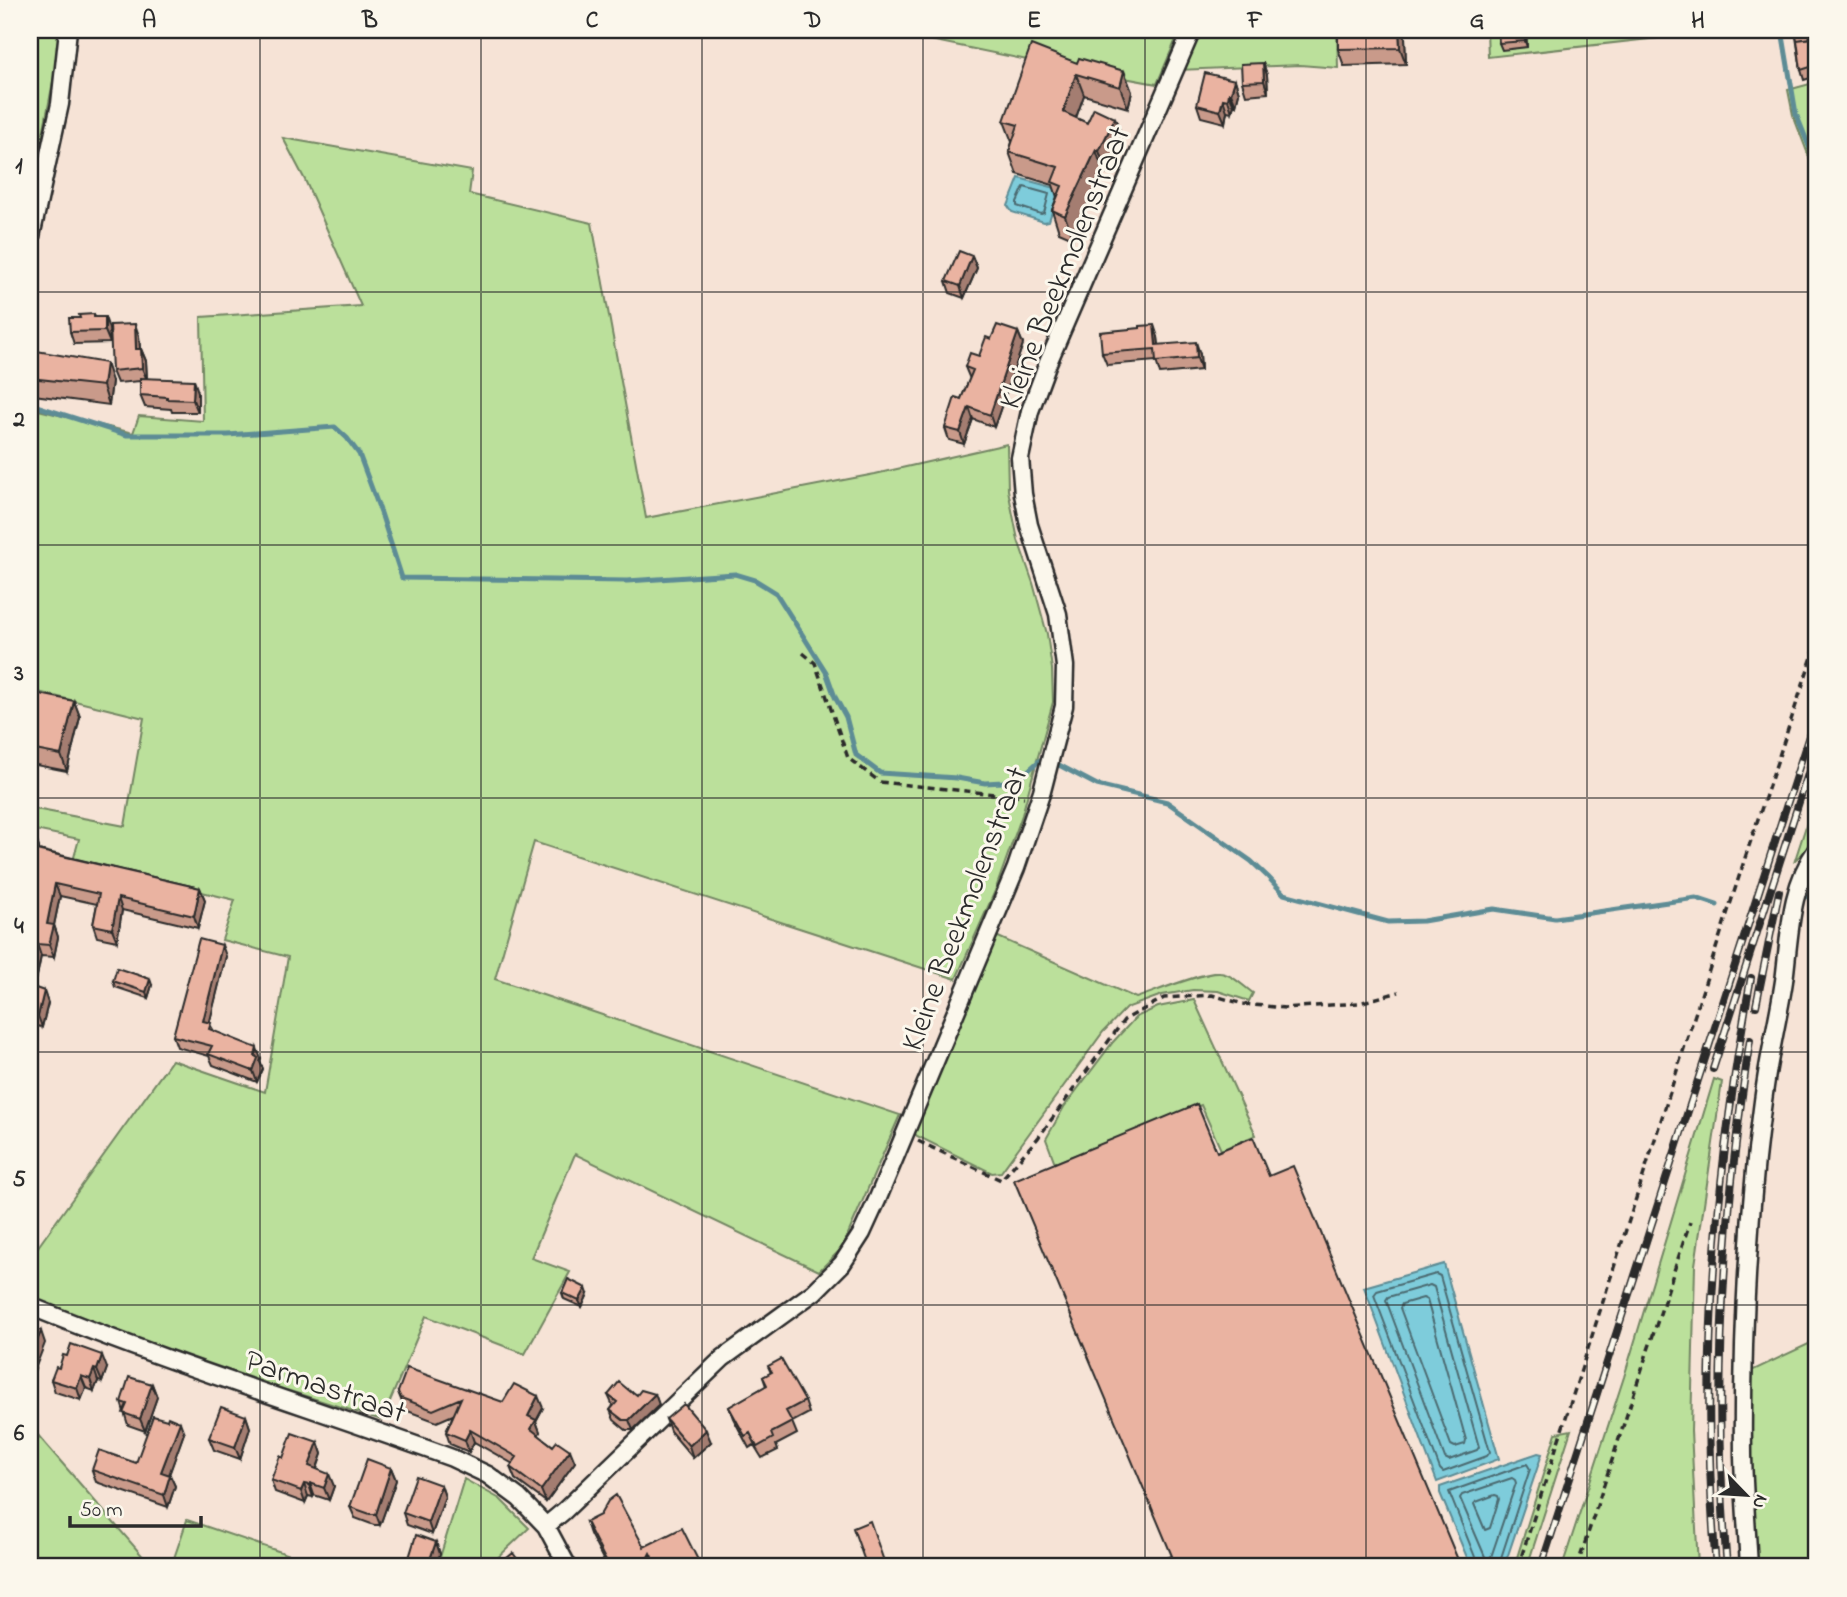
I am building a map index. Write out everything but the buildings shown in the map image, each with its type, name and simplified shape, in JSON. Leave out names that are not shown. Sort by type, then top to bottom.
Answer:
[{"type":"street","points":[[30,242],[60,104],[68,30]]},
{"type":"street","name":"Kleine Beekmolenstraat","points":[[546,1526],[723,1358],[814,1292],[842,1264],[862,1233],[1016,867],[1040,799],[1064,706],[1065,666],[1058,614],[1029,525],[1020,458],[1030,411],[1047,365],[1192,30]]},
{"type":"street","points":[[1749,1567],[1743,1459],[1743,1367],[1746,1273],[1756,1160],[1766,1082],[1784,981],[1790,922],[1799,883],[1817,849]]},
{"type":"street","name":"Parmastraat","points":[[30,1306],[185,1366],[452,1458],[488,1475],[519,1498],[546,1526],[568,1567]]},
{"type":"path","points":[[1518,1567],[1817,642]]},
{"type":"path","points":[[803,653],[815,663],[848,758],[880,782],[1040,799]]},
{"type":"path","points":[[903,1134],[1001,1181],[1038,1138],[1124,1020],[1164,998],[1212,995],[1242,1004],[1286,1008],[1359,1003],[1399,992]]},
{"type":"path","points":[[1577,1567],[1690,1222]]},
{"type":"green space","points":[[30,30],[60,30],[39,155],[30,154]]},
{"type":"green space","points":[[882,30],[1180,30],[1157,84]]},
{"type":"green space","points":[[1196,30],[1337,30],[1338,68],[1300,65],[1179,70]]},
{"type":"green space","points":[[1487,30],[1730,30],[1488,57]]},
{"type":"green space","points":[[1817,82],[1817,178],[1793,115],[1788,90]]},
{"type":"green space","points":[[283,138],[472,171],[469,194],[592,223],[646,518],[875,474],[1007,444],[1008,490],[1018,540],[1047,634],[1052,669],[1053,702],[1022,815],[995,891],[956,979],[534,842],[495,979],[900,1115],[842,1248],[819,1271],[575,1154],[531,1258],[570,1272],[525,1354],[426,1316],[382,1420],[166,1352],[30,1297],[30,1258],[172,1060],[265,1092],[288,957],[222,940],[235,900],[73,861],[79,839],[30,829],[30,808],[125,826],[144,718],[30,690],[30,408],[133,433],[139,416],[203,421],[201,317],[361,306],[305,180]]},
{"type":"green space","points":[[1817,792],[1817,835],[1795,860]]},
{"type":"green space","points":[[996,936],[1136,998],[1213,973],[1229,976],[1253,993],[1249,1001],[1218,991],[1193,990],[1162,995],[1126,1008],[1103,1032],[1001,1172],[992,1173],[917,1136],[911,1130]]},
{"type":"green space","points":[[1194,1000],[1256,1135],[1221,1150],[1201,1105],[1055,1163],[1046,1139],[1064,1107],[1113,1042],[1136,1017],[1158,1007]]},
{"type":"green space","points":[[1714,1079],[1722,1082],[1695,1265],[1691,1431],[1698,1567],[1562,1567],[1624,1377]]},
{"type":"green space","points":[[1817,1340],[1817,1567],[1753,1567],[1745,1374]]},
{"type":"green space","points":[[30,1426],[152,1567],[30,1567]]},
{"type":"green space","points":[[1571,1430],[1527,1567],[1514,1567],[1556,1433]]},
{"type":"green space","points":[[464,1479],[500,1499],[529,1528],[488,1567],[437,1567]]},
{"type":"green space","points":[[187,1520],[325,1567],[171,1567]]},
{"type":"water","points":[[1019,178],[1059,189],[1049,221],[1044,222],[1012,212],[1008,206]]},
{"type":"water","points":[[1444,1264],[1499,1459],[1437,1482],[1364,1287]]},
{"type":"water","points":[[1538,1453],[1542,1454],[1504,1567],[1471,1567],[1440,1493],[1440,1487]]},
{"type":"waterway","points":[[1782,30],[1796,114],[1817,166]]},
{"type":"waterway","points":[[30,404],[127,435],[228,435],[335,427],[359,454],[402,578],[627,581],[735,574],[755,580],[776,593],[826,672],[846,717],[856,755],[880,773],[957,778],[985,783],[1003,782],[1021,777],[1040,760]]},
{"type":"waterway","points":[[1059,765],[1097,785],[1167,802],[1251,861],[1284,894],[1388,922],[1423,921],[1494,909],[1555,918],[1696,898],[1717,905]]},
{"type":"waterway","points":[[1804,897],[1817,895]]},
{"type":"railway","points":[[1541,1567],[1817,711]]},
{"type":"railway","points":[[1713,1069],[1817,746]]},
{"type":"railway","points":[[1756,1006],[1779,892]]},
{"type":"railway","points":[[1716,1567],[1709,1420],[1714,1272],[1728,1124],[1751,978]]},
{"type":"railway","points":[[1727,1567],[1720,1435],[1723,1303],[1733,1171],[1750,1040]]}]
